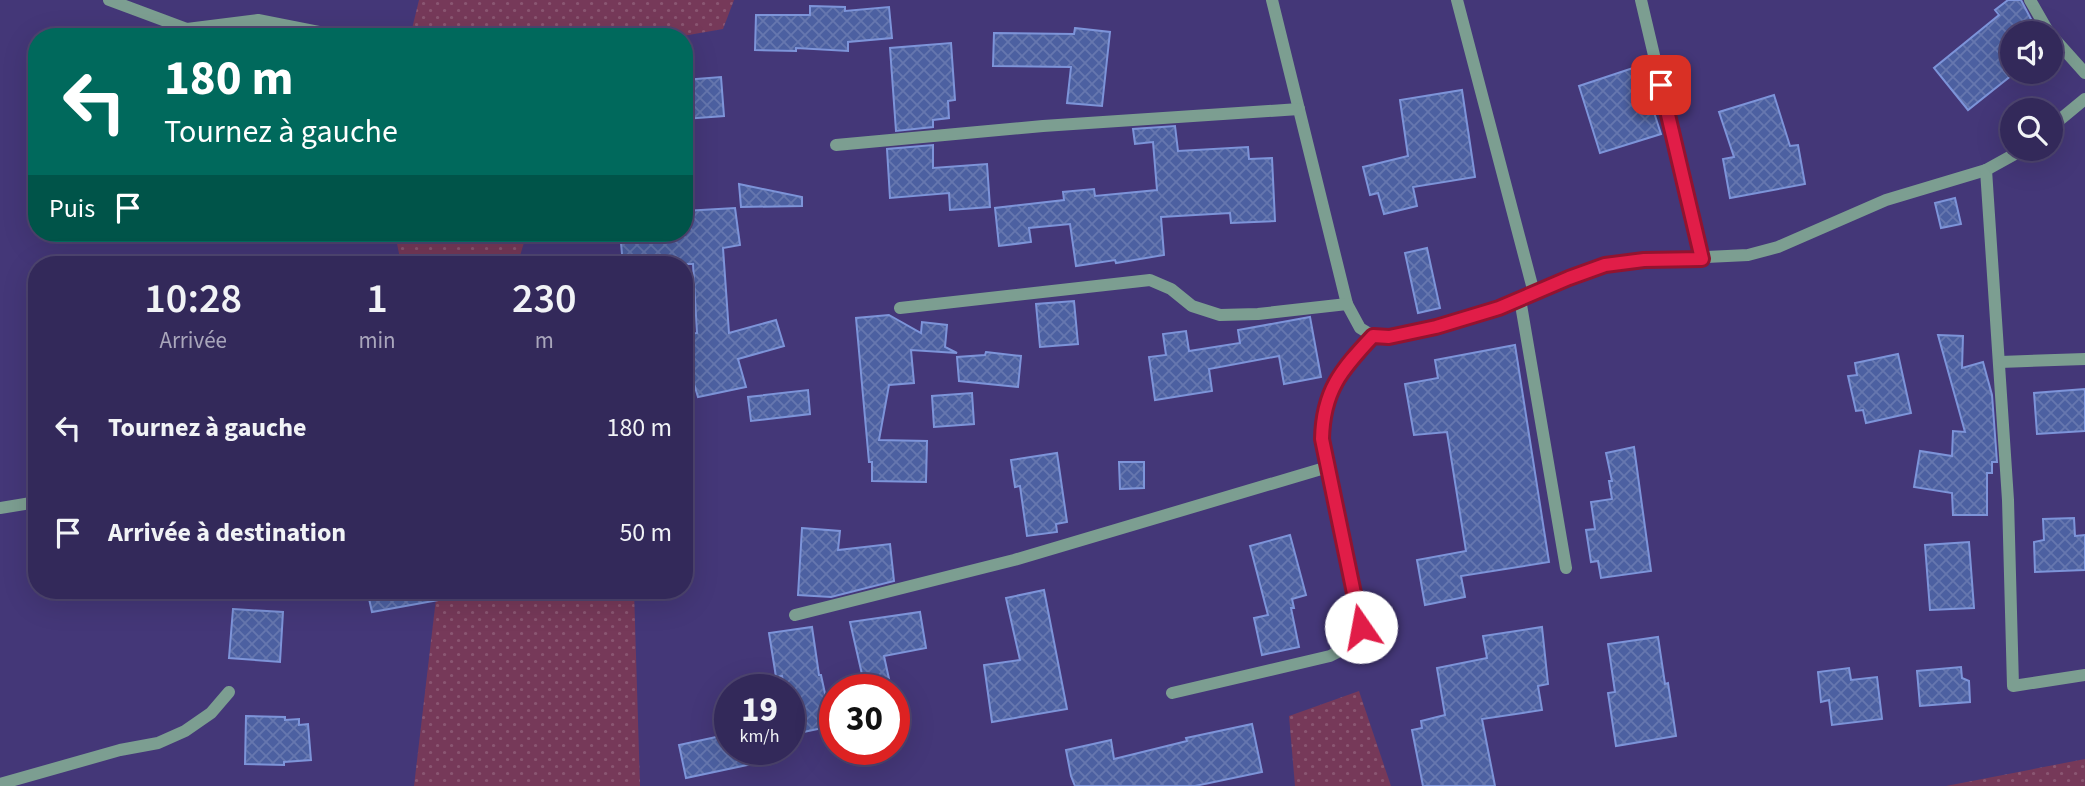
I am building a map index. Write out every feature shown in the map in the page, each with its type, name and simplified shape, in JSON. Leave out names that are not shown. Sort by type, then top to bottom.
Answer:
[{"type":"street","points":[[109,0],[184,28]]},
{"type":"street","points":[[1272,0],[1347,304],[1360,328],[1373,336],[1414,334],[1499,308],[1605,265],[1644,260],[1748,255],[1778,247],[1886,200],[1986,170],[2002,161]]},
{"type":"street","points":[[1457,0],[1534,293]]},
{"type":"street","points":[[1641,0],[1702,259]]},
{"type":"street","points":[[2030,0],[2042,21]]},
{"type":"street","points":[[195,28],[258,20],[298,28]]},
{"type":"street","points":[[2063,48],[2085,73]]},
{"type":"street","points":[[2063,118],[2085,99]]},
{"type":"street","points":[[836,145],[1043,126],[1299,109]]},
{"type":"street","points":[[1986,170],[2008,500],[2013,686],[2085,675]]},
{"type":"street","points":[[900,308],[1150,280],[1171,289],[1192,306],[1220,315],[1258,314],[1347,304]]},
{"type":"street","points":[[1520,299],[1566,568]]},
{"type":"street","points":[[1172,693],[1330,656],[1348,647],[1358,636],[1361,627],[1322,439],[1322,414],[1330,391],[1348,362],[1373,336]]},
{"type":"street","points":[[2000,362],[2085,359]]},
{"type":"street","points":[[795,615],[1014,560],[1328,467]]},
{"type":"street","points":[[0,508],[28,503]]},
{"type":"street","points":[[0,784],[120,750],[158,743],[185,731],[211,713],[229,691]]},
{"type":"shaded area","points":[[419,0],[734,0],[723,29],[693,34],[693,28],[412,28]]},
{"type":"shaded area","points":[[397,242],[524,242],[520,256],[399,256]]},
{"type":"shaded area","points":[[436,599],[634,599],[640,786],[414,786]]},
{"type":"shaded area","points":[[1359,691],[1391,786],[1295,786],[1289,716]]},
{"type":"shaded area","points":[[2085,759],[2085,786],[1946,786]]},
{"type":"building","points":[[2008,0],[2021,0],[2032,21],[2000,21],[2001,84],[1968,110],[1934,68],[1999,15],[1995,10]]},
{"type":"building","points":[[810,6],[845,7],[845,11],[889,7],[892,38],[848,42],[848,51],[796,48],[796,51],[755,50],[756,15],[810,15]]},
{"type":"building","points":[[1075,28],[1110,32],[1102,106],[1067,103],[1071,67],[993,66],[994,33],[1074,34]]},
{"type":"building","points":[[951,43],[955,100],[948,101],[949,118],[933,120],[933,127],[896,131],[890,48]]},
{"type":"building","points":[[1639,66],[1661,134],[1600,153],[1579,86]]},
{"type":"building","points":[[721,77],[724,116],[693,118],[693,79]]},
{"type":"building","points":[[1462,90],[1475,177],[1413,187],[1417,206],[1384,214],[1378,193],[1370,195],[1363,167],[1408,156],[1400,100]]},
{"type":"building","points":[[1774,95],[1790,146],[1798,145],[1805,184],[1730,198],[1723,159],[1734,157],[1719,112]]},
{"type":"building","points":[[1175,126],[1178,151],[1248,147],[1249,159],[1272,158],[1275,221],[1231,223],[1230,213],[1161,217],[1164,255],[1116,263],[1115,260],[1076,266],[1070,224],[1029,228],[1031,242],[999,246],[995,208],[1064,200],[1063,192],[1094,189],[1095,196],[1157,190],[1153,142],[1135,144],[1133,129]]},
{"type":"building","points":[[933,145],[933,168],[987,164],[990,207],[950,210],[949,193],[890,198],[887,149]]},
{"type":"building","points":[[739,184],[802,197],[802,206],[741,207]]},
{"type":"building","points":[[1955,198],[1961,224],[1941,228],[1935,203]]},
{"type":"building","points":[[735,208],[740,245],[723,248],[729,333],[776,320],[784,346],[738,359],[746,387],[698,397],[693,380],[693,334],[697,333],[693,256],[622,256],[621,242],[693,242],[693,210]]},
{"type":"building","points":[[1427,248],[1440,308],[1418,313],[1405,253]]},
{"type":"building","points":[[1074,301],[1078,344],[1040,347],[1036,304]]},
{"type":"building","points":[[889,315],[921,333],[922,322],[947,325],[945,347],[957,353],[911,350],[914,383],[889,385],[879,440],[927,441],[926,482],[872,481],[856,318]]},
{"type":"building","points":[[1310,317],[1321,377],[1284,384],[1279,356],[1209,369],[1212,391],[1155,400],[1149,357],[1166,355],[1163,334],[1186,331],[1189,351],[1240,343],[1238,330]]},
{"type":"building","points":[[1938,335],[1963,336],[1962,368],[1983,362],[1992,395],[1997,462],[1992,462],[1992,473],[1987,473],[1987,515],[1953,515],[1952,493],[1914,487],[1920,451],[1952,456],[1953,431],[1965,432]]},
{"type":"building","points":[[1515,345],[1549,562],[1461,576],[1465,597],[1425,605],[1417,560],[1466,551],[1447,432],[1414,435],[1405,384],[1438,378],[1435,360]]},
{"type":"building","points":[[986,352],[1021,356],[1018,387],[959,381],[957,357],[985,355]]},
{"type":"building","points":[[1898,354],[1911,413],[1866,423],[1863,410],[1856,411],[1848,376],[1857,375],[1855,363]]},
{"type":"building","points":[[2085,389],[2085,431],[2037,434],[2034,393]]},
{"type":"building","points":[[808,390],[810,414],[751,421],[748,397]]},
{"type":"building","points":[[972,393],[974,424],[934,427],[932,396]]},
{"type":"building","points":[[1634,447],[1651,571],[1601,578],[1598,561],[1591,562],[1586,530],[1595,529],[1591,502],[1612,499],[1609,481],[1612,481],[1606,453]]},
{"type":"building","points":[[1057,453],[1067,522],[1056,524],[1057,532],[1027,536],[1020,486],[1015,487],[1011,460]]},
{"type":"building","points":[[1119,462],[1144,462],[1144,488],[1120,489]]},
{"type":"building","points":[[2074,518],[2075,536],[2085,535],[2085,570],[2035,572],[2034,542],[2044,540],[2043,519]]},
{"type":"building","points":[[802,528],[840,531],[838,550],[890,544],[894,581],[831,597],[798,595]]},
{"type":"building","points":[[1290,535],[1306,595],[1292,599],[1294,608],[1291,608],[1299,647],[1262,655],[1254,618],[1268,615],[1250,546]]},
{"type":"building","points":[[1969,542],[1974,608],[1930,610],[1925,545]]},
{"type":"building","points":[[1044,590],[1067,709],[992,722],[984,665],[1020,660],[1006,598]]},
{"type":"building","points":[[369,599],[439,599],[439,600],[372,612]]},
{"type":"building","points":[[233,609],[283,612],[280,662],[229,658]]},
{"type":"building","points":[[920,612],[926,648],[884,656],[888,674],[862,674],[850,622]]},
{"type":"building","points":[[812,627],[819,675],[819,729],[805,732],[805,674],[776,674],[769,633]]},
{"type":"building","points":[[1542,627],[1548,684],[1538,686],[1542,710],[1482,719],[1495,786],[1423,786],[1412,730],[1422,728],[1421,721],[1445,715],[1437,668],[1487,658],[1483,636]]},
{"type":"building","points":[[1658,637],[1676,736],[1616,746],[1608,693],[1615,692],[1608,644]]},
{"type":"building","points":[[1961,667],[1962,678],[1969,681],[1970,702],[1920,706],[1917,671]]},
{"type":"building","points":[[1849,668],[1851,680],[1877,677],[1882,719],[1832,725],[1829,700],[1821,702],[1818,672]]},
{"type":"building","points":[[246,716],[285,717],[285,720],[299,719],[299,725],[308,724],[311,760],[284,762],[284,765],[245,764]]},
{"type":"building","points":[[1252,724],[1262,772],[1195,786],[1075,786],[1071,776],[1066,750],[1111,740],[1114,759],[1187,741],[1186,738]]},
{"type":"building","points":[[714,737],[714,765],[747,765],[686,778],[679,745]]},
{"type":"route","points":[[1361,627],[1322,439],[1322,414],[1330,391],[1348,362],[1373,336],[1414,334],[1499,308],[1605,265],[1644,260],[1702,259],[1661,85]]}]
